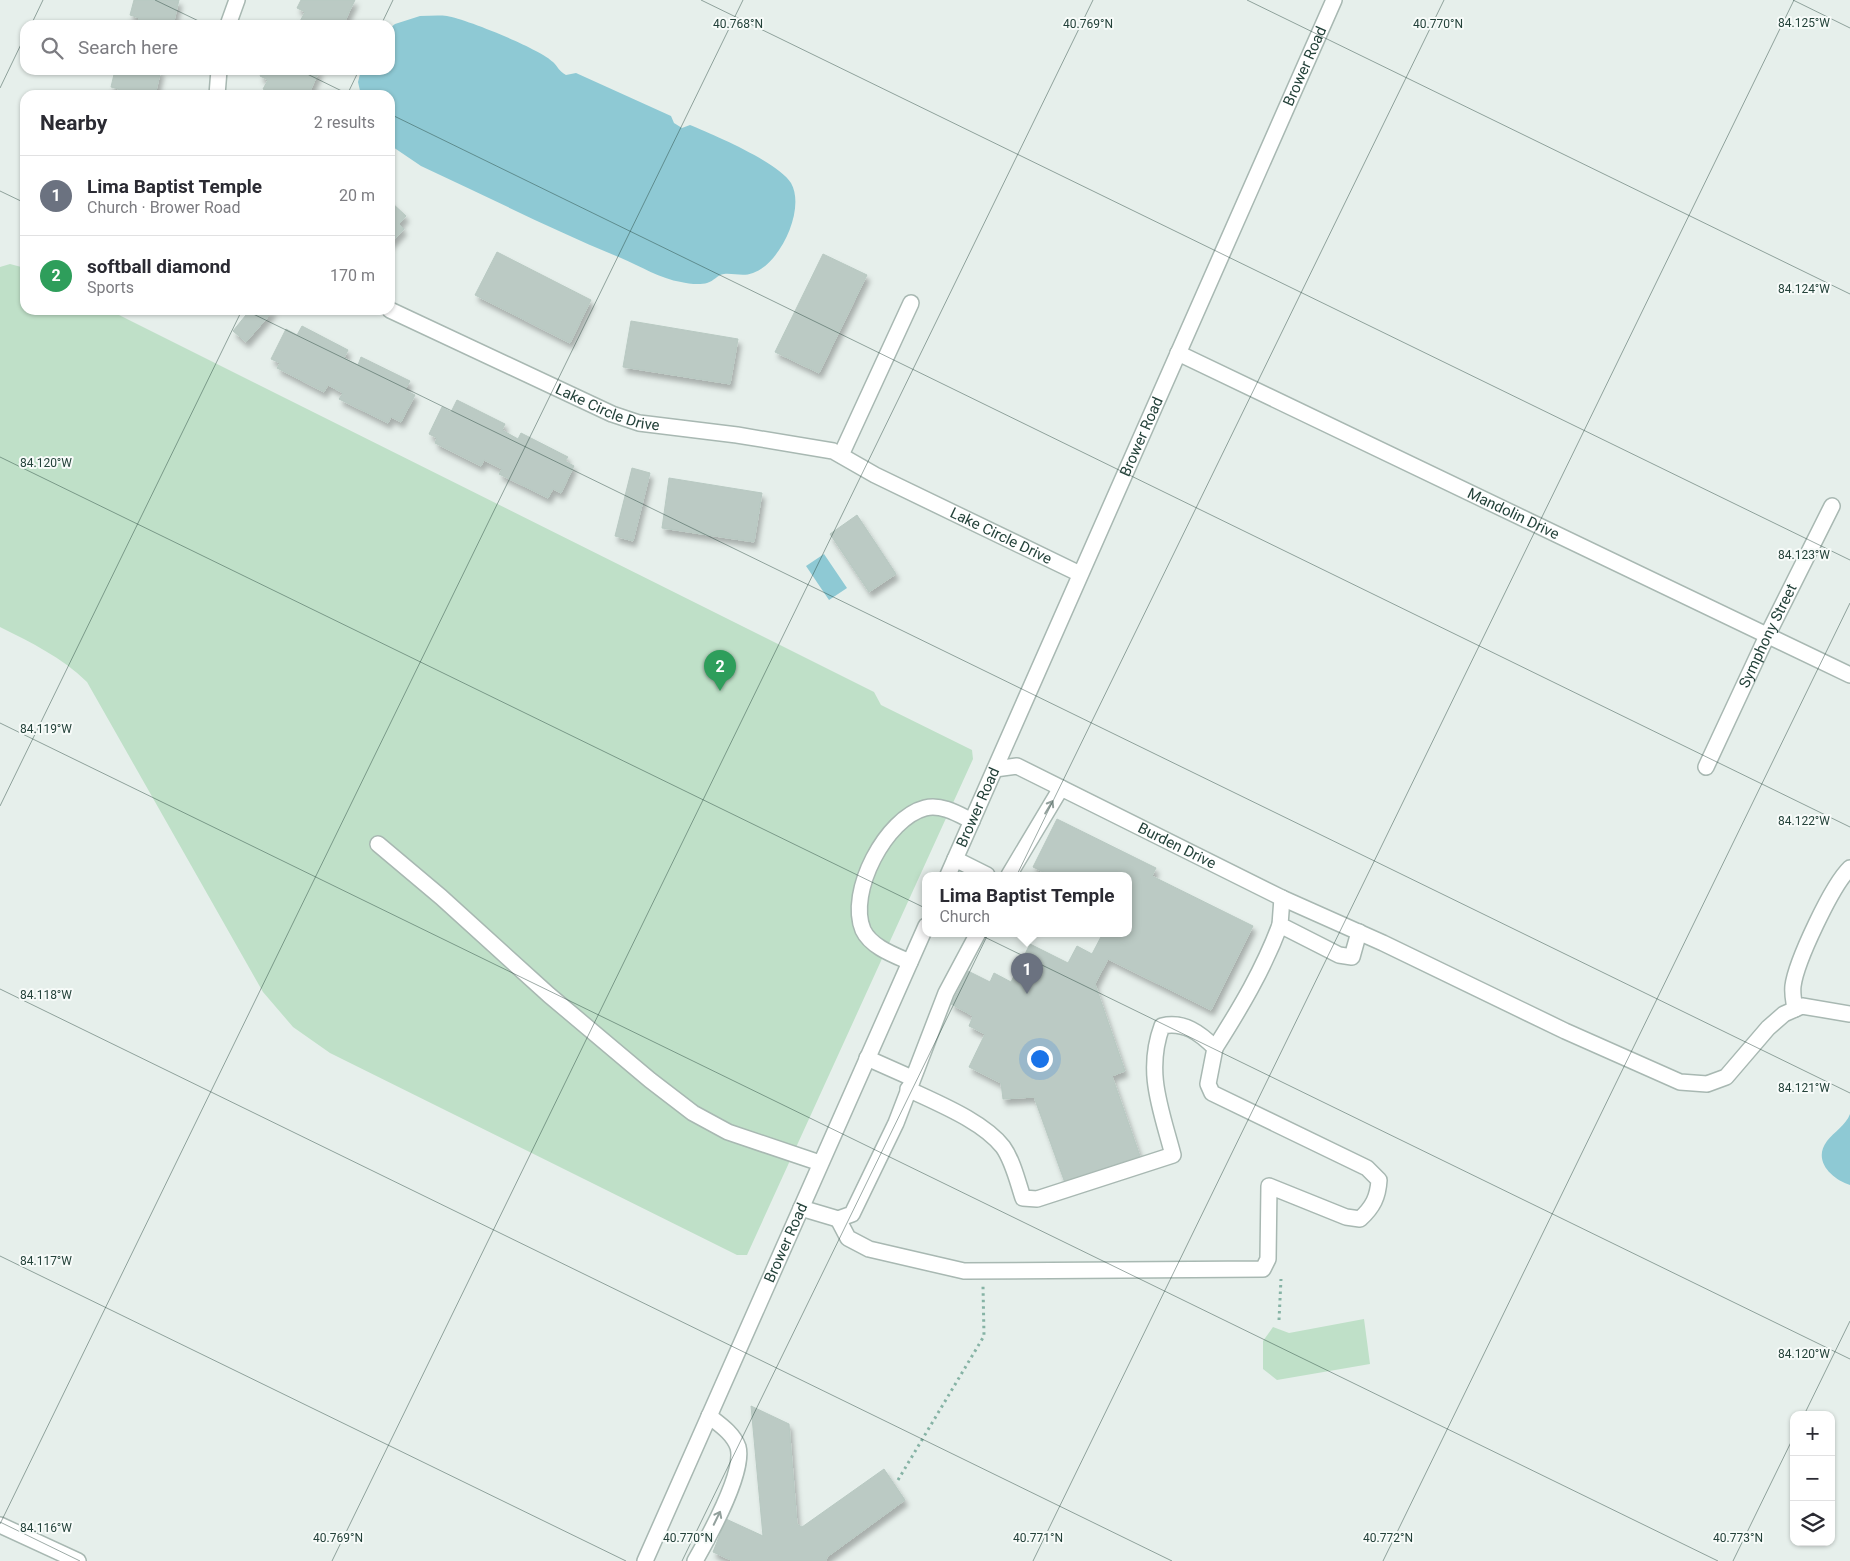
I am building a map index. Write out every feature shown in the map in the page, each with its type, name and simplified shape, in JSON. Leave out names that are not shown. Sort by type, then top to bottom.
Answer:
[{"type":"street","points":[[230,20],[237,0]]},
{"type":"street","name":"Brower Road","points":[[950,872],[1334,0]]},
{"type":"street","points":[[217,90],[218,75]]},
{"type":"street","points":[[840,455],[911,303]]},
{"type":"street","name":"Lake Circle Drive","points":[[395,312],[612,414],[639,423],[737,435],[816,448],[840,455],[875,475],[1080,574]]},
{"type":"street","name":"Mandolin Drive","points":[[1178,353],[1850,675]]},
{"type":"street","name":"Symphony Street","points":[[1706,767],[1767,636],[1832,506]]},
{"type":"street","name":"Burden Drive","points":[[995,769],[1017,766],[1282,898],[1359,932],[1565,1031],[1680,1082],[1707,1084],[1726,1077],[1768,1028],[1784,1014],[1795,1009]]},
{"type":"street","points":[[1011,872],[1061,788]]},
{"type":"street","points":[[910,962],[878,946],[863,930],[860,910],[863,890],[873,860],[891,832],[907,817],[917,811],[935,807],[972,821]]},
{"type":"street","points":[[378,844],[442,897],[549,995],[692,1113],[728,1132],[820,1164]]},
{"type":"street","points":[[956,859],[981,872]]},
{"type":"street","points":[[1850,868],[1833,893],[1800,963],[1793,986],[1795,1009],[1802,1006],[1850,1014]]},
{"type":"street","points":[[838,1219],[848,1238],[869,1249],[964,1271],[982,1271],[1263,1269],[1268,1259],[1269,1186],[1346,1217],[1360,1219],[1369,1211],[1378,1195],[1380,1180],[1367,1168],[1212,1093],[1208,1084],[1214,1048],[1247,999],[1269,955],[1280,925],[1282,898]]},
{"type":"street","points":[[1280,925],[1340,955],[1352,957],[1359,932]]},
{"type":"street","name":"Brower Road","points":[[644,1561],[922,935]]},
{"type":"street","points":[[801,1208],[838,1219],[852,1214],[896,1123],[946,993],[976,937]]},
{"type":"street","points":[[868,1058],[987,1132],[1004,1148],[1023,1198],[1037,1199],[1173,1155],[1154,1081],[1155,1046],[1162,1026],[1174,1023],[1200,1033],[1214,1048]]},
{"type":"street","points":[[695,1561],[722,1508],[738,1462],[738,1448],[732,1436],[709,1416]]},
{"type":"street","points":[[0,1525],[78,1561]]},
{"type":"path","points":[[898,1480],[984,1336],[982,1271]]},
{"type":"path","points":[[1279,1320],[1281,1279]]},
{"type":"green space","points":[[10,264],[20,267],[20,315],[119,315],[874,692],[881,705],[972,750],[973,759],[747,1255],[737,1255],[330,1053],[293,1027],[263,992],[87,682],[56,658],[0,627],[0,267]]},
{"type":"green space","points":[[1364,1319],[1370,1364],[1277,1380],[1263,1369],[1263,1341],[1273,1327],[1289,1333]]},
{"type":"water","points":[[420,16],[447,16],[470,23],[534,50],[553,62],[566,75],[576,73],[671,116],[674,123],[682,128],[690,125],[760,158],[784,175],[791,183],[795,194],[793,221],[781,247],[763,268],[753,273],[742,275],[724,274],[701,284],[673,280],[570,236],[421,166],[395,148],[395,90],[360,90],[358,82],[360,75],[395,75],[395,24]]},
{"type":"water","points":[[824,554],[847,588],[829,600],[806,566]]},
{"type":"water","points":[[1850,1114],[1850,1185],[1831,1174],[1823,1162],[1822,1155],[1827,1141],[1843,1125]]},
{"type":"building","points":[[134,0],[179,0],[174,20],[138,20],[139,18],[130,15]]},
{"type":"building","points":[[301,0],[355,0],[345,20],[301,20],[305,12],[297,8]]},
{"type":"building","points":[[114,75],[160,75],[156,90],[119,90],[111,87]]},
{"type":"building","points":[[318,75],[310,90],[265,90],[263,89],[268,80],[260,76]]},
{"type":"building","points":[[395,206],[406,216],[399,224],[404,229],[395,239]]},
{"type":"building","points":[[497,252],[591,300],[570,343],[475,295]]},
{"type":"building","points":[[823,254],[867,275],[819,373],[775,352]]},
{"type":"building","points":[[246,315],[270,315],[246,342],[233,331]]},
{"type":"building","points":[[631,321],[738,339],[730,384],[623,367]]},
{"type":"building","points":[[302,326],[348,350],[344,358],[358,365],[361,357],[410,381],[405,390],[415,395],[401,422],[391,417],[388,423],[339,399],[343,393],[328,385],[324,392],[277,368],[280,363],[271,359],[286,329],[297,335]]},
{"type":"building","points":[[457,400],[505,424],[502,430],[518,439],[521,433],[568,457],[565,461],[574,466],[561,493],[553,489],[548,498],[499,474],[502,469],[484,460],[481,466],[435,443],[437,438],[429,434],[442,407],[451,412]]},
{"type":"building","points":[[632,468],[650,473],[633,541],[615,536]]},
{"type":"building","points":[[669,478],[762,493],[754,542],[662,528]]},
{"type":"building","points":[[857,515],[896,574],[869,592],[830,534]]},
{"type":"building","points":[[1057,819],[1156,868],[1152,876],[1253,926],[1211,1010],[1108,959],[1095,984],[1125,1071],[1112,1076],[1140,1156],[1065,1183],[1034,1097],[1003,1099],[1001,1083],[969,1067],[985,1034],[969,1026],[973,1016],[951,1004],[968,971],[990,982],[994,973],[1011,982],[1030,944],[1068,963],[1077,946],[1092,954],[1101,937],[1132,937],[1132,872],[1043,872],[1033,867]]},
{"type":"building","points":[[751,1406],[789,1424],[797,1524],[802,1527],[884,1469],[905,1500],[827,1557],[826,1561],[733,1561],[713,1552],[726,1519],[763,1536]]},
{"type":"place","name":"softball diamond","points":[[720,691]]},
{"type":"place","name":"Lima Baptist Temple","points":[[1027,994]]}]
